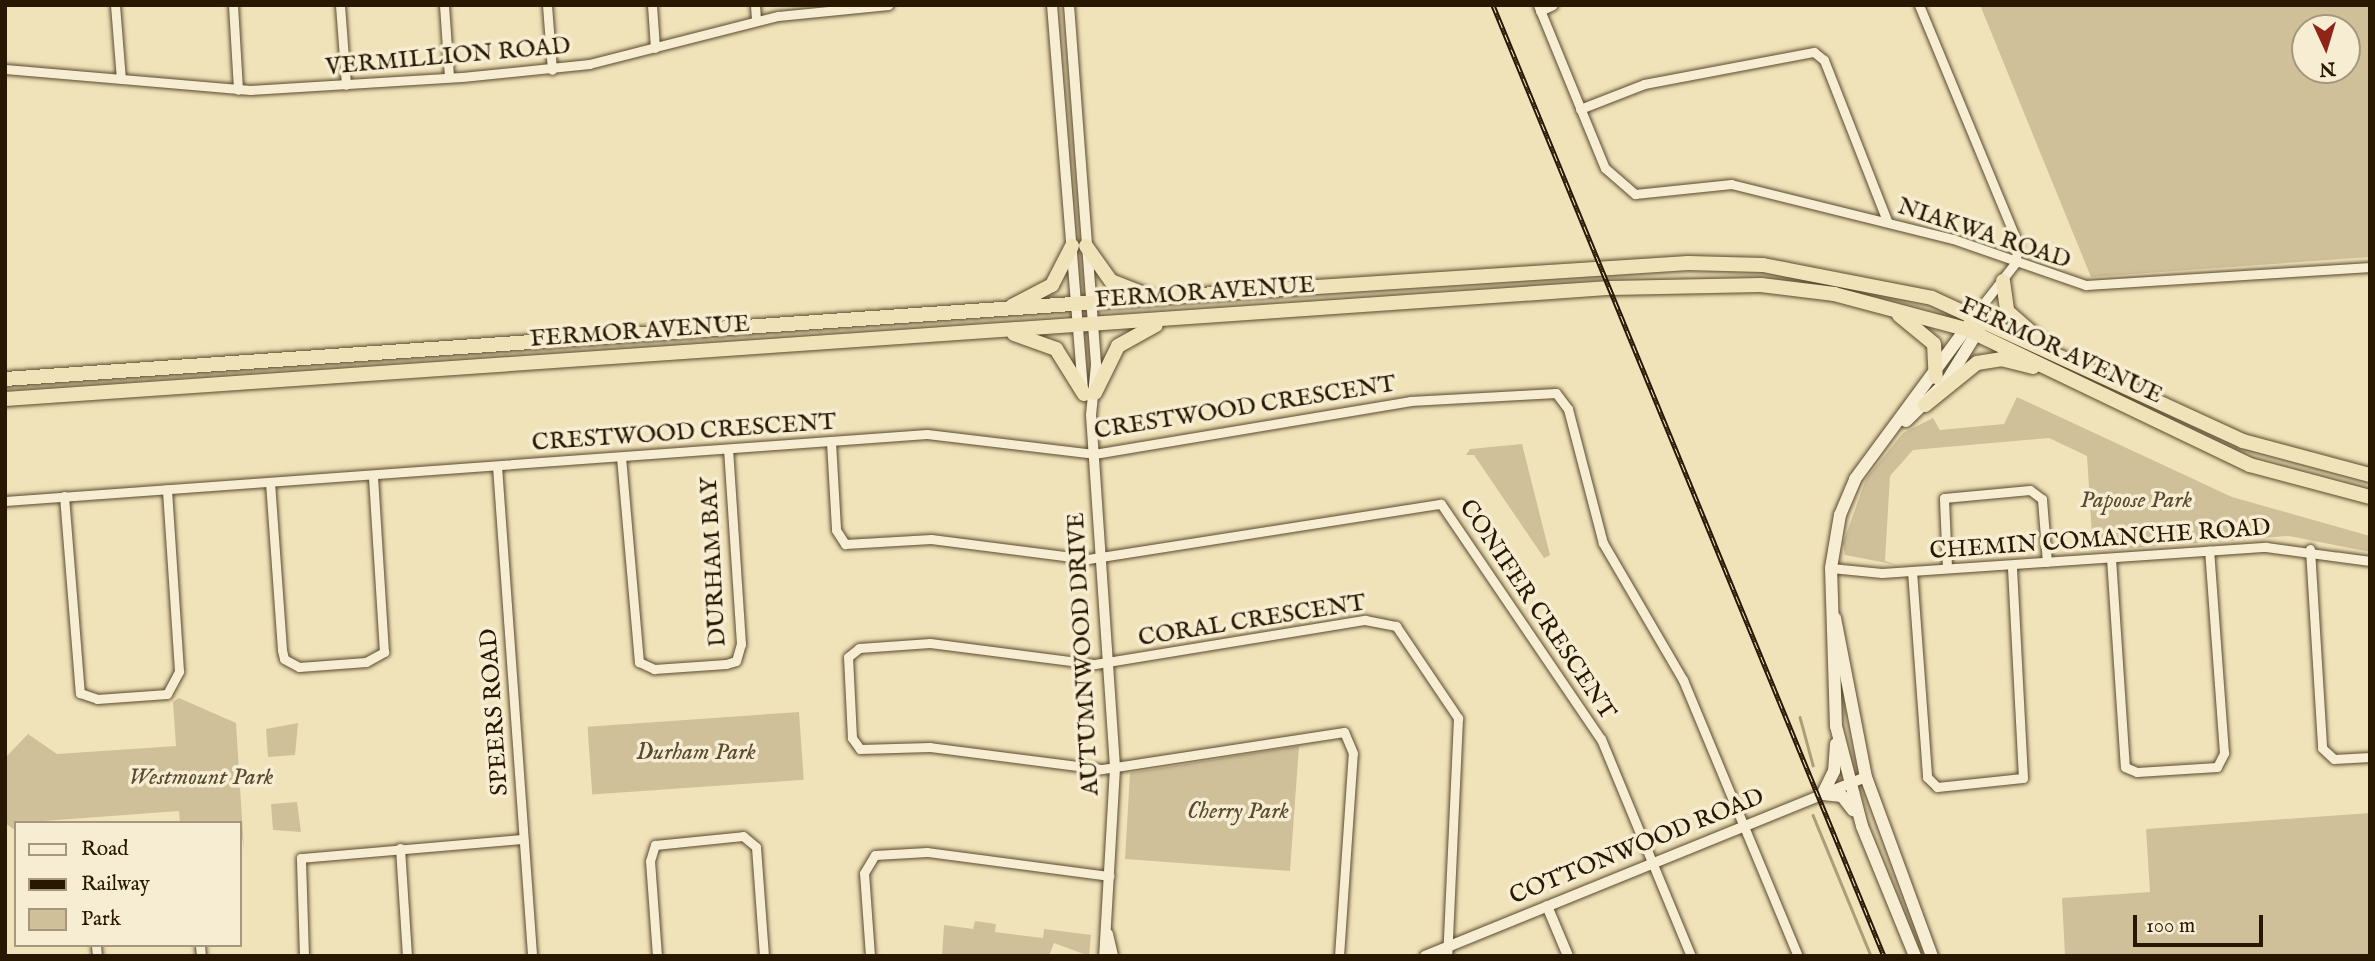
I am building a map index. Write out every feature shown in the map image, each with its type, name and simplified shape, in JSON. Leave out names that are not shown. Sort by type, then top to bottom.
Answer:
[{"type":"highway","points":[[999,311],[1052,285],[1079,246],[1111,281],[1164,299]]},
{"type":"highway","name":"FERMOR AVENUE","points":[[5,379],[1688,263],[1836,275],[1980,316],[2243,441],[2370,475]]},
{"type":"highway","points":[[2003,281],[2007,311],[2049,349]]},
{"type":"highway","name":"FERMOR AVENUE","points":[[5,399],[1685,284],[1761,285],[1865,302],[1971,331],[2250,465],[2370,497]]},
{"type":"highway","points":[[1865,302],[1928,335],[1936,377]]},
{"type":"highway","points":[[995,330],[1055,348],[1090,393],[1118,346],[1141,330],[1181,317]]},
{"type":"highway","points":[[1925,405],[1956,375],[1986,360],[2014,360],[2084,384]]},
{"type":"main road","points":[[1879,444],[1925,405],[1980,316]]},
{"type":"main road","points":[[1862,826],[1845,798],[1823,794],[1834,771],[1836,726],[1831,568],[1847,497],[1879,444],[1971,331]]},
{"type":"main road","points":[[1831,590],[1866,777],[1932,956]]},
{"type":"main road","points":[[1836,726],[1862,826],[1915,956]]},
{"type":"street","points":[[115,5],[121,79]]},
{"type":"street","points":[[233,5],[239,90]]},
{"type":"street","points":[[340,5],[346,85]]},
{"type":"street","points":[[444,5],[449,78]]},
{"type":"street","points":[[547,5],[552,70]]},
{"type":"street","points":[[652,5],[655,47]]},
{"type":"street","points":[[755,5],[756,21]]},
{"type":"street","name":"VERMILLION ROAD","points":[[5,69],[239,90],[449,78],[552,70],[756,21],[888,5]]},
{"type":"street","points":[[1052,5],[1062,139],[1079,246]]},
{"type":"street","points":[[1069,5],[1079,138],[1079,246]]},
{"type":"street","points":[[1553,5],[1539,8],[1580,109],[1644,84],[1814,52],[1824,60],[1887,222]]},
{"type":"street","points":[[1919,5],[2017,242],[2016,262],[1980,316]]},
{"type":"street","name":"NIAKWA ROAD","points":[[1580,109],[1610,177],[1635,194],[1731,184],[1887,222],[2086,285],[2370,268]]},
{"type":"street","points":[[1062,139],[1079,138]]},
{"type":"street","name":"AUTUMNWOOD DRIVE","points":[[1079,246],[1092,304],[1091,415],[1115,768],[1108,934],[1104,956]]},
{"type":"street","name":"AUTUMNWOOD DRIVE","points":[[1079,246],[1076,325],[1090,393]]},
{"type":"street","name":"CRESTWOOD CRESCENT","points":[[5,501],[943,434],[1094,454],[1410,401],[1556,393],[1568,409],[1604,543],[1684,680],[1745,826]]},
{"type":"street","points":[[831,442],[836,530],[845,544],[930,539],[1101,557]]},
{"type":"street","name":"DURHAM BAY","points":[[621,457],[639,662],[654,669],[736,661],[741,644],[727,450]]},
{"type":"street","name":"SPEERS ROAD","points":[[497,466],[532,956]]},
{"type":"street","points":[[270,482],[284,659],[299,667],[378,659],[384,652],[373,475]]},
{"type":"street","points":[[64,496],[80,693],[97,699],[167,694],[180,671],[167,489]]},
{"type":"street","points":[[1947,568],[1944,498],[2030,490],[2042,499],[2046,562]]},
{"type":"street","name":"CONIFER CRESCENT","points":[[1101,557],[1441,504],[1592,723],[1653,863]]},
{"type":"street","points":[[2310,549],[2322,748],[2334,759],[2370,757]]},
{"type":"street","name":"CHEMIN COMANCHE ROAD","points":[[1831,568],[1912,571],[2209,551],[2310,549],[2370,561]]},
{"type":"street","points":[[2111,558],[2125,767],[2137,772],[2217,767],[2224,753],[2209,551]]},
{"type":"street","points":[[1912,571],[1927,777],[1937,787],[2023,778],[2012,565]]},
{"type":"street","name":"CORAL CRESCENT","points":[[1115,768],[930,747],[860,749],[852,738],[846,663],[859,648],[930,643],[1109,663],[1365,620],[1396,626],[1458,718],[1447,951]]},
{"type":"street","points":[[1115,768],[1344,732],[1353,753],[1339,956]]},
{"type":"street","name":"COTTONWOOD ROAD","points":[[1425,956],[1447,951],[1548,906],[1866,777]]},
{"type":"street","points":[[1745,826],[1798,956]]},
{"type":"street","points":[[657,956],[650,861],[655,845],[743,836],[756,847],[764,956]]},
{"type":"street","points":[[304,956],[301,858],[523,839]]},
{"type":"street","points":[[400,848],[407,956]]},
{"type":"street","points":[[870,956],[864,873],[875,855],[927,852],[1109,876]]},
{"type":"street","points":[[1653,863],[1690,956]]},
{"type":"street","points":[[1548,906],[1568,956]]},
{"type":"street","name":"AUTUMNWOOD DRIVE","points":[[1108,934],[1113,956]]},
{"type":"green space","points":[[1980,5],[2370,5],[2370,257],[2091,277]]},
{"type":"green space","name":"Papoose Park","points":[[2017,397],[2232,497],[2370,536],[2370,552],[2289,536],[2093,551],[2087,456],[2049,438],[1913,450],[1890,476],[1885,561],[1897,565],[1845,555],[1843,543],[1866,479],[1903,433],[1933,418],[1940,430],[2004,424]]},
{"type":"green space","points":[[1522,444],[1550,555],[1544,558],[1474,455],[1466,455],[1470,449]]},
{"type":"green space","name":"Westmount Park","points":[[179,698],[236,723],[244,850],[242,821],[180,821],[179,811],[14,821],[14,830],[5,823],[5,758],[28,734],[57,754],[176,746],[173,702]]},
{"type":"green space","name":"Durham Park","points":[[799,712],[804,780],[592,795],[588,727]]},
{"type":"green space","points":[[298,723],[295,755],[268,757],[266,729]]},
{"type":"green space","name":"Cherry Park","points":[[1299,746],[1290,871],[1125,859],[1130,773]]},
{"type":"green space","points":[[297,802],[301,832],[273,830],[271,804]]},
{"type":"green space","points":[[2370,813],[2370,956],[2065,956],[2062,898],[2150,892],[2146,829]]},
{"type":"green space","points":[[975,921],[996,924],[995,932],[1043,938],[1044,929],[1091,935],[1089,956],[1054,943],[1049,956],[942,956],[944,925],[973,929]]},
{"type":"waterway","points":[[1800,717],[1813,765]]},
{"type":"waterway","points":[[1813,815],[1871,956]]},
{"type":"railway","points":[[1493,5],[1884,956]]}]
